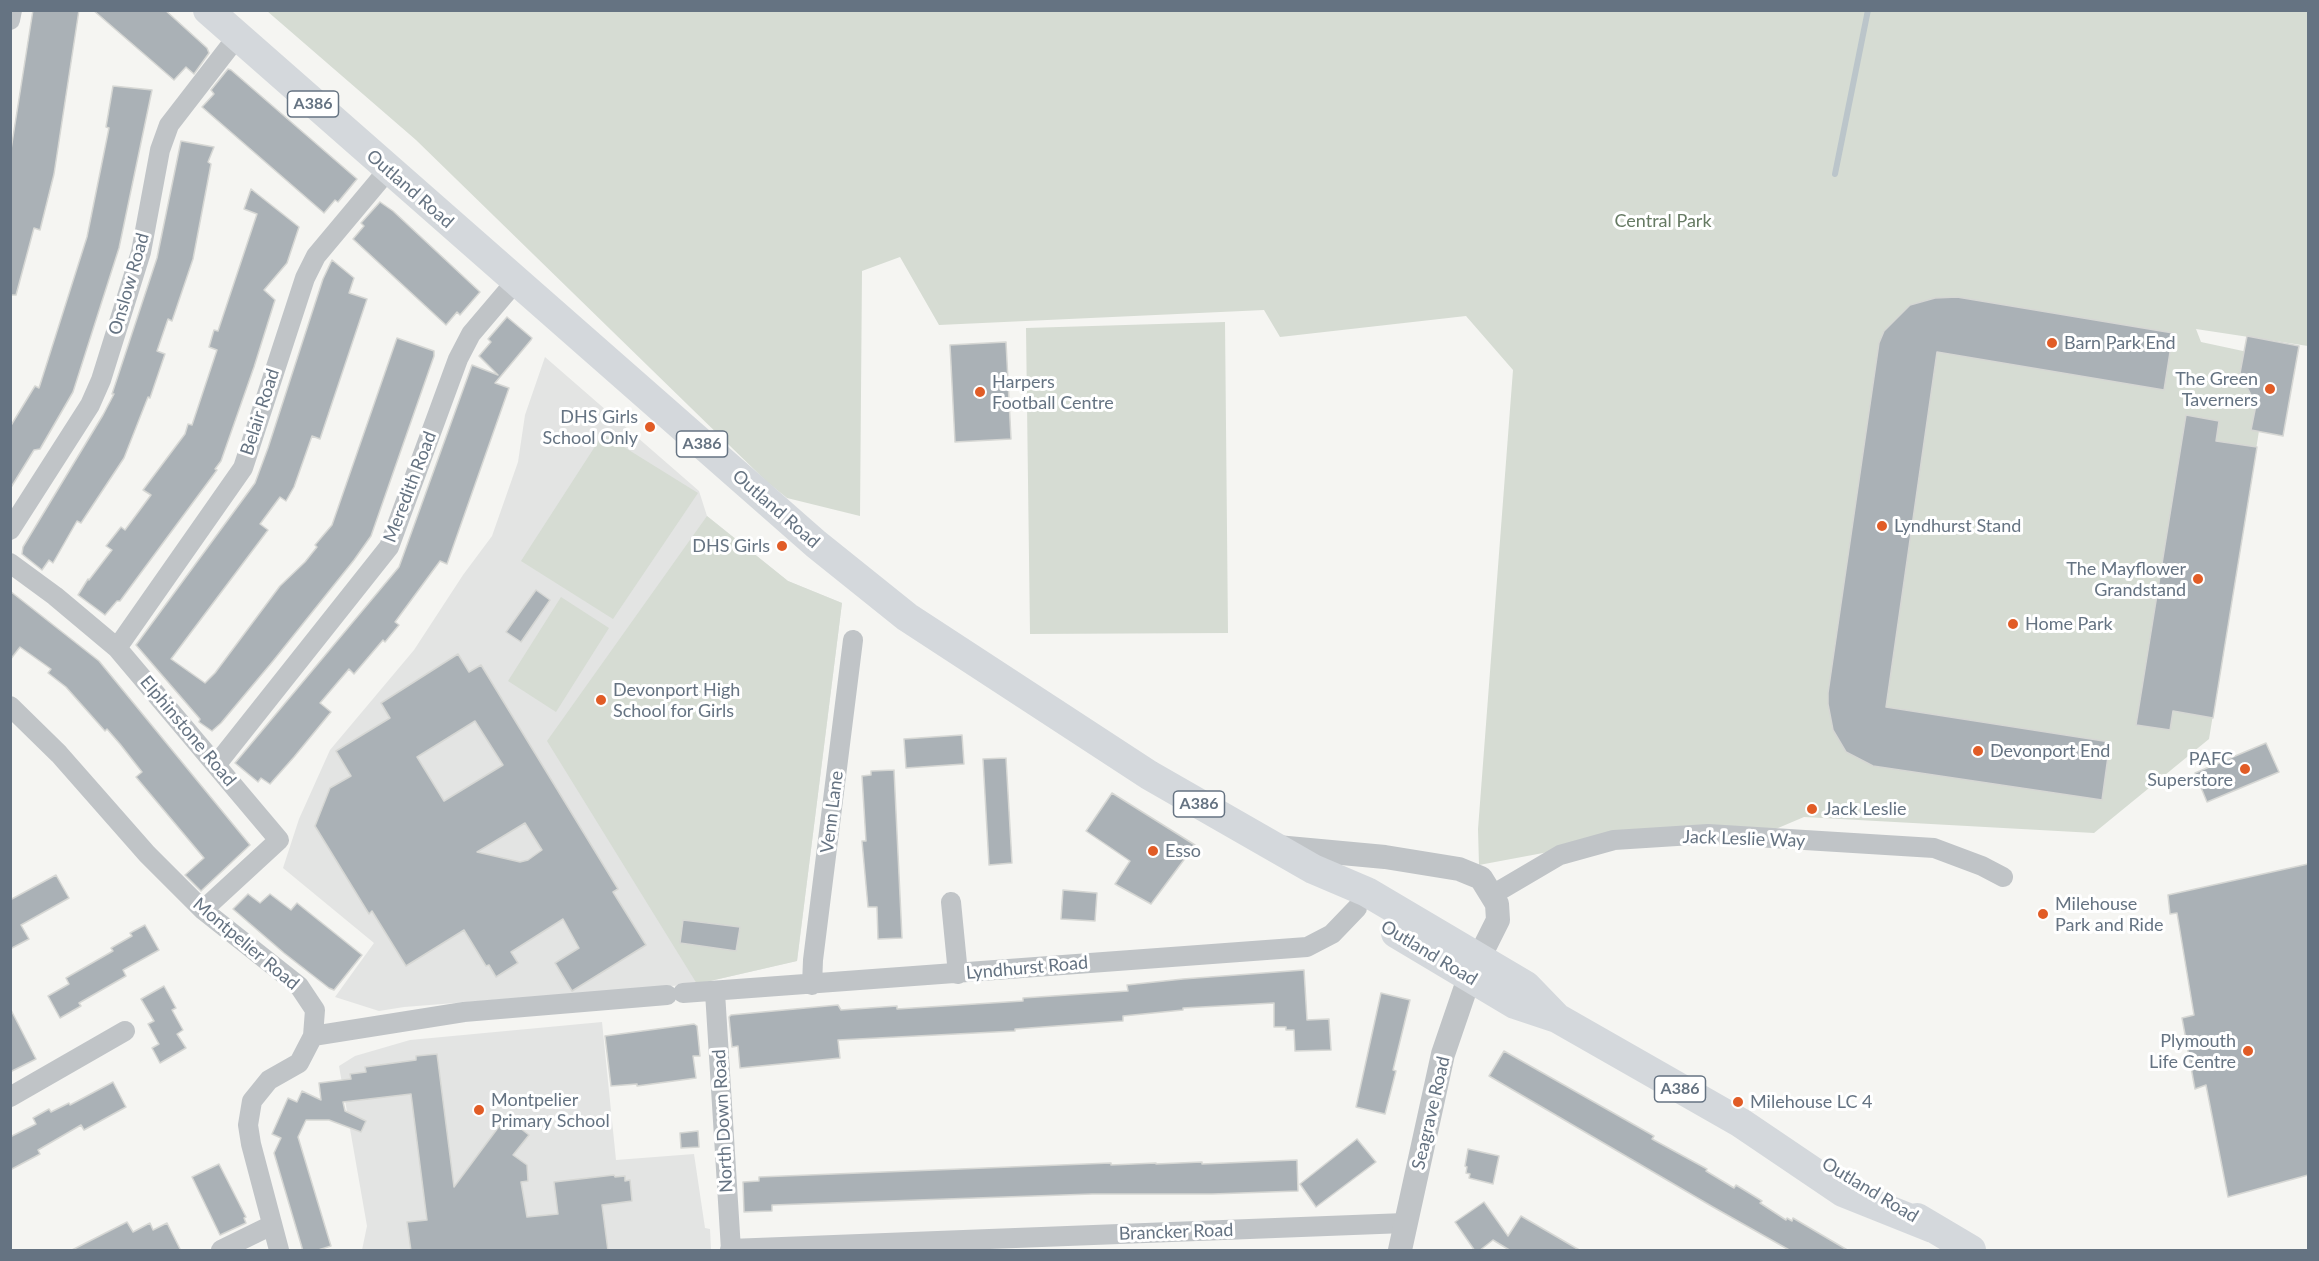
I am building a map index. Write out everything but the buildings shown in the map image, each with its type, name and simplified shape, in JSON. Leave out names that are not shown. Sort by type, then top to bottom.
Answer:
[{"type":"main road","name":"Outland Road","points":[[208,10],[816,544],[907,617],[1149,775],[1313,869],[1367,892],[1474,968],[1515,1004],[1557,1017],[1741,1123],[1843,1192],[1933,1228],[1971,1251]]},
{"type":"main road","name":"Outland Road","points":[[1313,869],[1357,908],[1474,968]]},
{"type":"street","points":[[10,20],[12,10]]},
{"type":"street","name":"Onslow Road","points":[[10,530],[90,405],[101,380],[141,252],[160,150],[169,125],[237,37]]},
{"type":"street","name":"Belair Road","points":[[117,648],[243,468],[305,278],[316,256],[388,170]]},
{"type":"street","name":"Meredith Road","points":[[216,765],[389,548],[458,359],[471,334],[516,281]]},
{"type":"street","name":"Elphinstone Road","points":[[10,563],[55,596],[117,648],[279,840],[203,910]]},
{"type":"street","name":"Venn Lane","points":[[812,985],[813,960],[853,640]]},
{"type":"street","name":"Montpelier Road","points":[[10,706],[59,754],[147,854],[203,910],[299,986],[315,1010],[313,1036]]},
{"type":"street","name":"Jack Leslie Way","points":[[1492,895],[1560,855],[1614,840],[1698,834],[1934,849],[1982,866],[2003,877]]},
{"type":"street","points":[[1275,846],[1384,858],[1459,870],[1480,878],[1492,895]]},
{"type":"street","name":"Seagrave Road","points":[[1400,1251],[1443,1054],[1474,968],[1497,920],[1497,904],[1492,895]]},
{"type":"street","points":[[951,902],[958,974]]},
{"type":"street","name":"Lyndhurst Road","points":[[313,1036],[464,1012],[1150,957],[1307,947],[1332,934],[1357,908]]},
{"type":"street","name":"North Down Road","points":[[715,992],[730,1250]]},
{"type":"street","points":[[10,1097],[126,1031]]},
{"type":"street","points":[[279,1251],[248,1125],[252,1101],[269,1080],[299,1063],[313,1036]]},
{"type":"street","name":"Brancker Road","points":[[730,1250],[1405,1223]]},
{"type":"street","points":[[221,1251],[272,1225]]},
{"type":"shaded area","name":"Devonport High School for Girls","points":[[545,357],[699,491],[707,516],[788,581],[842,603],[797,961],[697,984],[404,1007],[379,1011],[335,997],[374,943],[283,868],[299,819],[330,750],[414,650],[463,575],[492,536],[518,462],[525,415]]},
{"type":"shaded area","name":"Montpelier Primary School","points":[[602,1022],[616,1160],[694,1154],[705,1228],[710,1229],[711,1250],[362,1250],[367,1226],[339,1066],[355,1056],[410,1040]]},
{"type":"green space","name":"Central Park","points":[[267,11],[2308,11],[2308,346],[2196,329],[2201,342],[2271,357],[2209,739],[2094,833],[1804,817],[1771,831],[1682,827],[1479,865],[1478,829],[1513,370],[1466,316],[1280,337],[1264,310],[939,325],[900,257],[862,271],[860,516],[787,498],[767,482],[416,140]]},
{"type":"green space","points":[[1225,322],[1228,633],[1030,634],[1026,328]]},
{"type":"green space","points":[[603,434],[698,493],[613,619],[521,561]]},
{"type":"green space","points":[[707,516],[788,581],[842,603],[797,961],[697,984],[547,741]]},
{"type":"green space","points":[[561,597],[609,628],[556,712],[508,681]]},
{"type":"waterway","points":[[1835,174],[1868,10]]},
{"type":"place","name":"Barn Park End","points":[[2052,343]]},
{"type":"place","name":"The Green Taverners","points":[[2270,389]]},
{"type":"place","name":"Harpers Football Centre","points":[[980,392]]},
{"type":"place","name":"DHS Girls School Only","points":[[650,427]]},
{"type":"place","name":"Lyndhurst Stand","points":[[1882,526]]},
{"type":"place","name":"DHS Girls","points":[[782,546]]},
{"type":"place","name":"The Mayflower Grandstand","points":[[2198,579]]},
{"type":"place","name":"Home Park","points":[[2013,624]]},
{"type":"place","name":"Devonport High School for Girls","points":[[601,700]]},
{"type":"place","name":"Devonport End","points":[[1978,751]]},
{"type":"place","name":"PAFC Superstore","points":[[2245,769]]},
{"type":"place","name":"Jack Leslie","points":[[1812,809]]},
{"type":"place","name":"Esso","points":[[1153,851]]},
{"type":"place","name":"Milehouse Park and Ride","points":[[2043,914]]},
{"type":"place","name":"Plymouth Life Centre","points":[[2248,1051]]},
{"type":"place","name":"Milehouse LC 4","points":[[1738,1102]]},
{"type":"place","name":"Montpelier Primary School","points":[[479,1110]]}]
